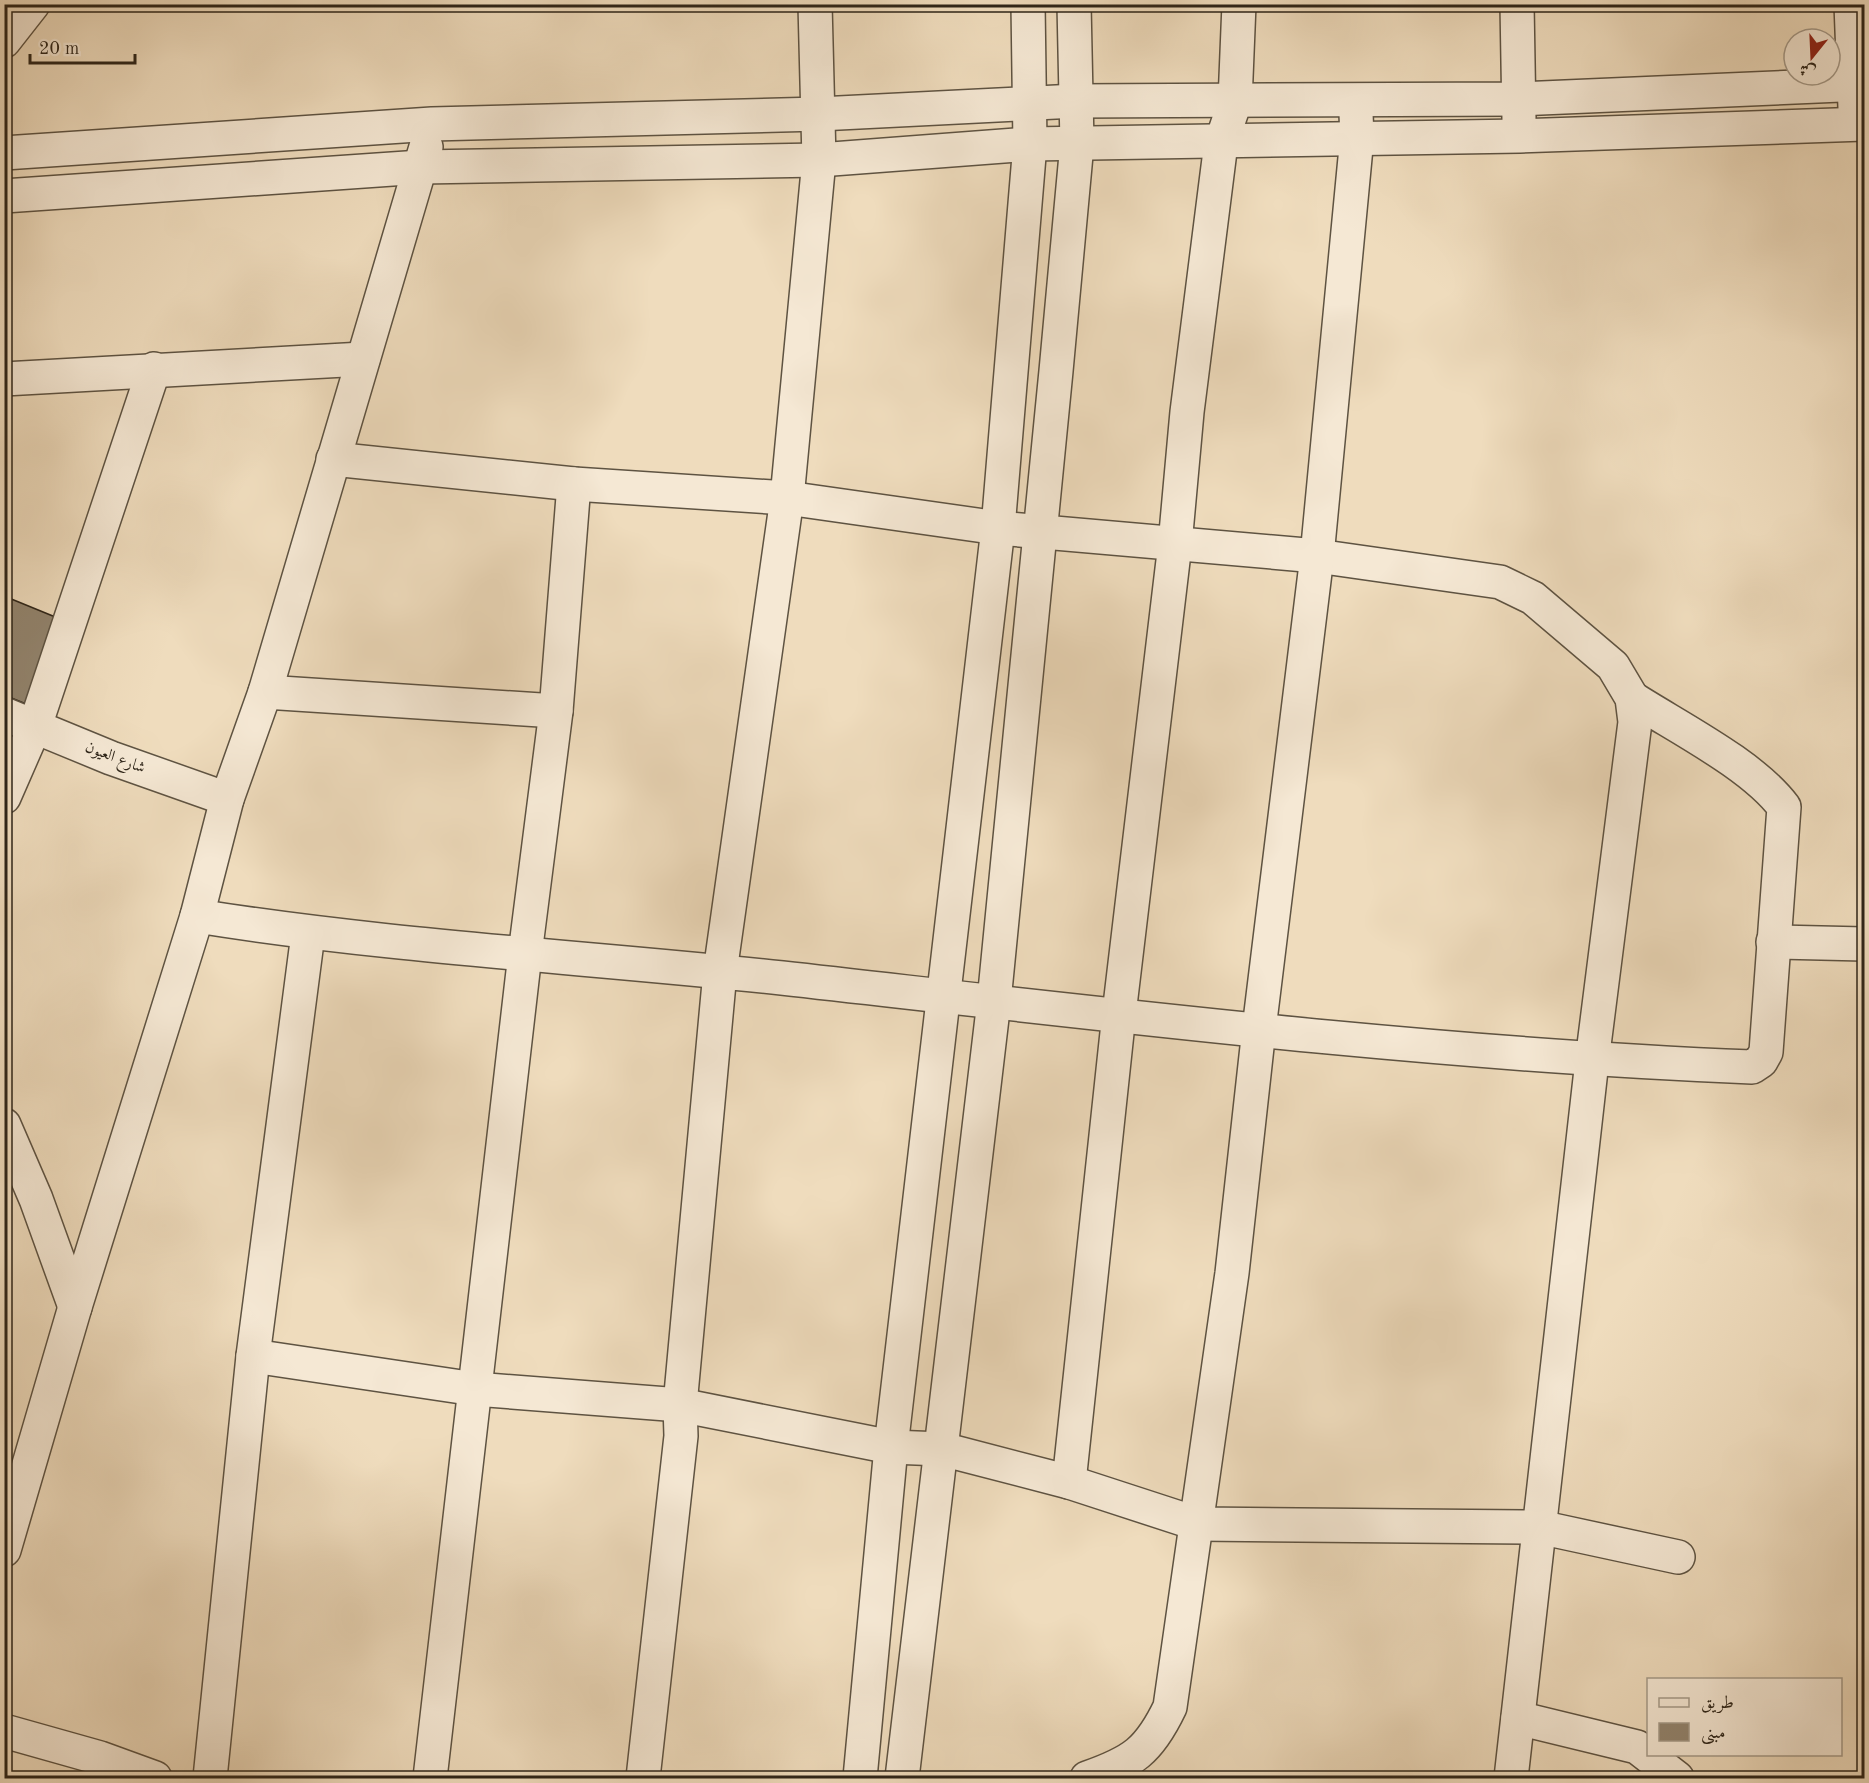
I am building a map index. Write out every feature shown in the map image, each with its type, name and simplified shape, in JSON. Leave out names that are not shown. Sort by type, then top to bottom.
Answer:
[{"type":"street","points":[[4,41],[33,4]]},
{"type":"street","points":[[643,1779],[681,1436],[680,1405],[720,972],[787,498],[819,160],[815,4]]},
{"type":"street","points":[[860,1779],[891,1447],[998,528],[1030,144],[1028,4]]},
{"type":"street","points":[[902,1779],[994,1001],[1040,530],[1077,144],[1074,4]]},
{"type":"street","points":[[1068,1482],[1119,1014],[1175,544],[1187,412],[1221,143],[1235,102],[1239,4]]},
{"type":"street","points":[[1517,4],[1520,136]]},
{"type":"street","points":[[4,196],[421,167],[819,160],[1030,144],[1221,143],[1357,137],[1520,136],[1860,124],[1859,84],[1851,4]]},
{"type":"street","points":[[4,153],[432,124],[819,114],[1076,101],[1519,99],[1859,84]]},
{"type":"street","points":[[1087,1779],[1134,1758],[1157,1735],[1170,1707],[1198,1524],[1232,1273],[1259,1029],[1317,555],[1357,137],[1355,101]]},
{"type":"street","points":[[4,1550],[75,1307],[197,916],[227,799],[265,692],[432,124]]},
{"type":"street","points":[[4,380],[154,369],[363,359]]},
{"type":"street","points":[[4,798],[35,726],[154,369]]},
{"type":"street","points":[[333,459],[574,484],[787,498],[998,528],[1317,555],[1500,582],[1533,598],[1613,666],[1632,698],[1635,723],[1592,1061],[1511,1779]]},
{"type":"street","points":[[430,1779],[525,954],[556,711],[574,484]]},
{"type":"street","points":[[265,692],[556,711]]},
{"type":"street","points":[[197,916],[308,934],[720,972],[1259,1029],[1592,1061],[1752,1067],[1761,1061],[1766,1052],[1784,807],[1770,789],[1743,769],[1632,698]]},
{"type":"street","name":"شارع العيون","points":[[4,714],[111,758],[227,799]]},
{"type":"street","points":[[210,1779],[253,1356],[308,934]]},
{"type":"street","points":[[1773,942],[1864,944]]},
{"type":"street","points":[[4,1125],[36,1199],[75,1307]]},
{"type":"street","points":[[253,1356],[475,1389],[680,1405],[891,1447],[942,1449],[1068,1482],[1198,1524],[1539,1527],[1678,1557]]},
{"type":"street","points":[[1518,1718],[1638,1747],[1647,1754]]},
{"type":"street","points":[[4,1731],[100,1758],[155,1779]]},
{"type":"street","points":[[1649,1756],[1677,1779]]},
{"type":"building","points":[[4,596],[65,621],[31,706],[4,695]]}]
